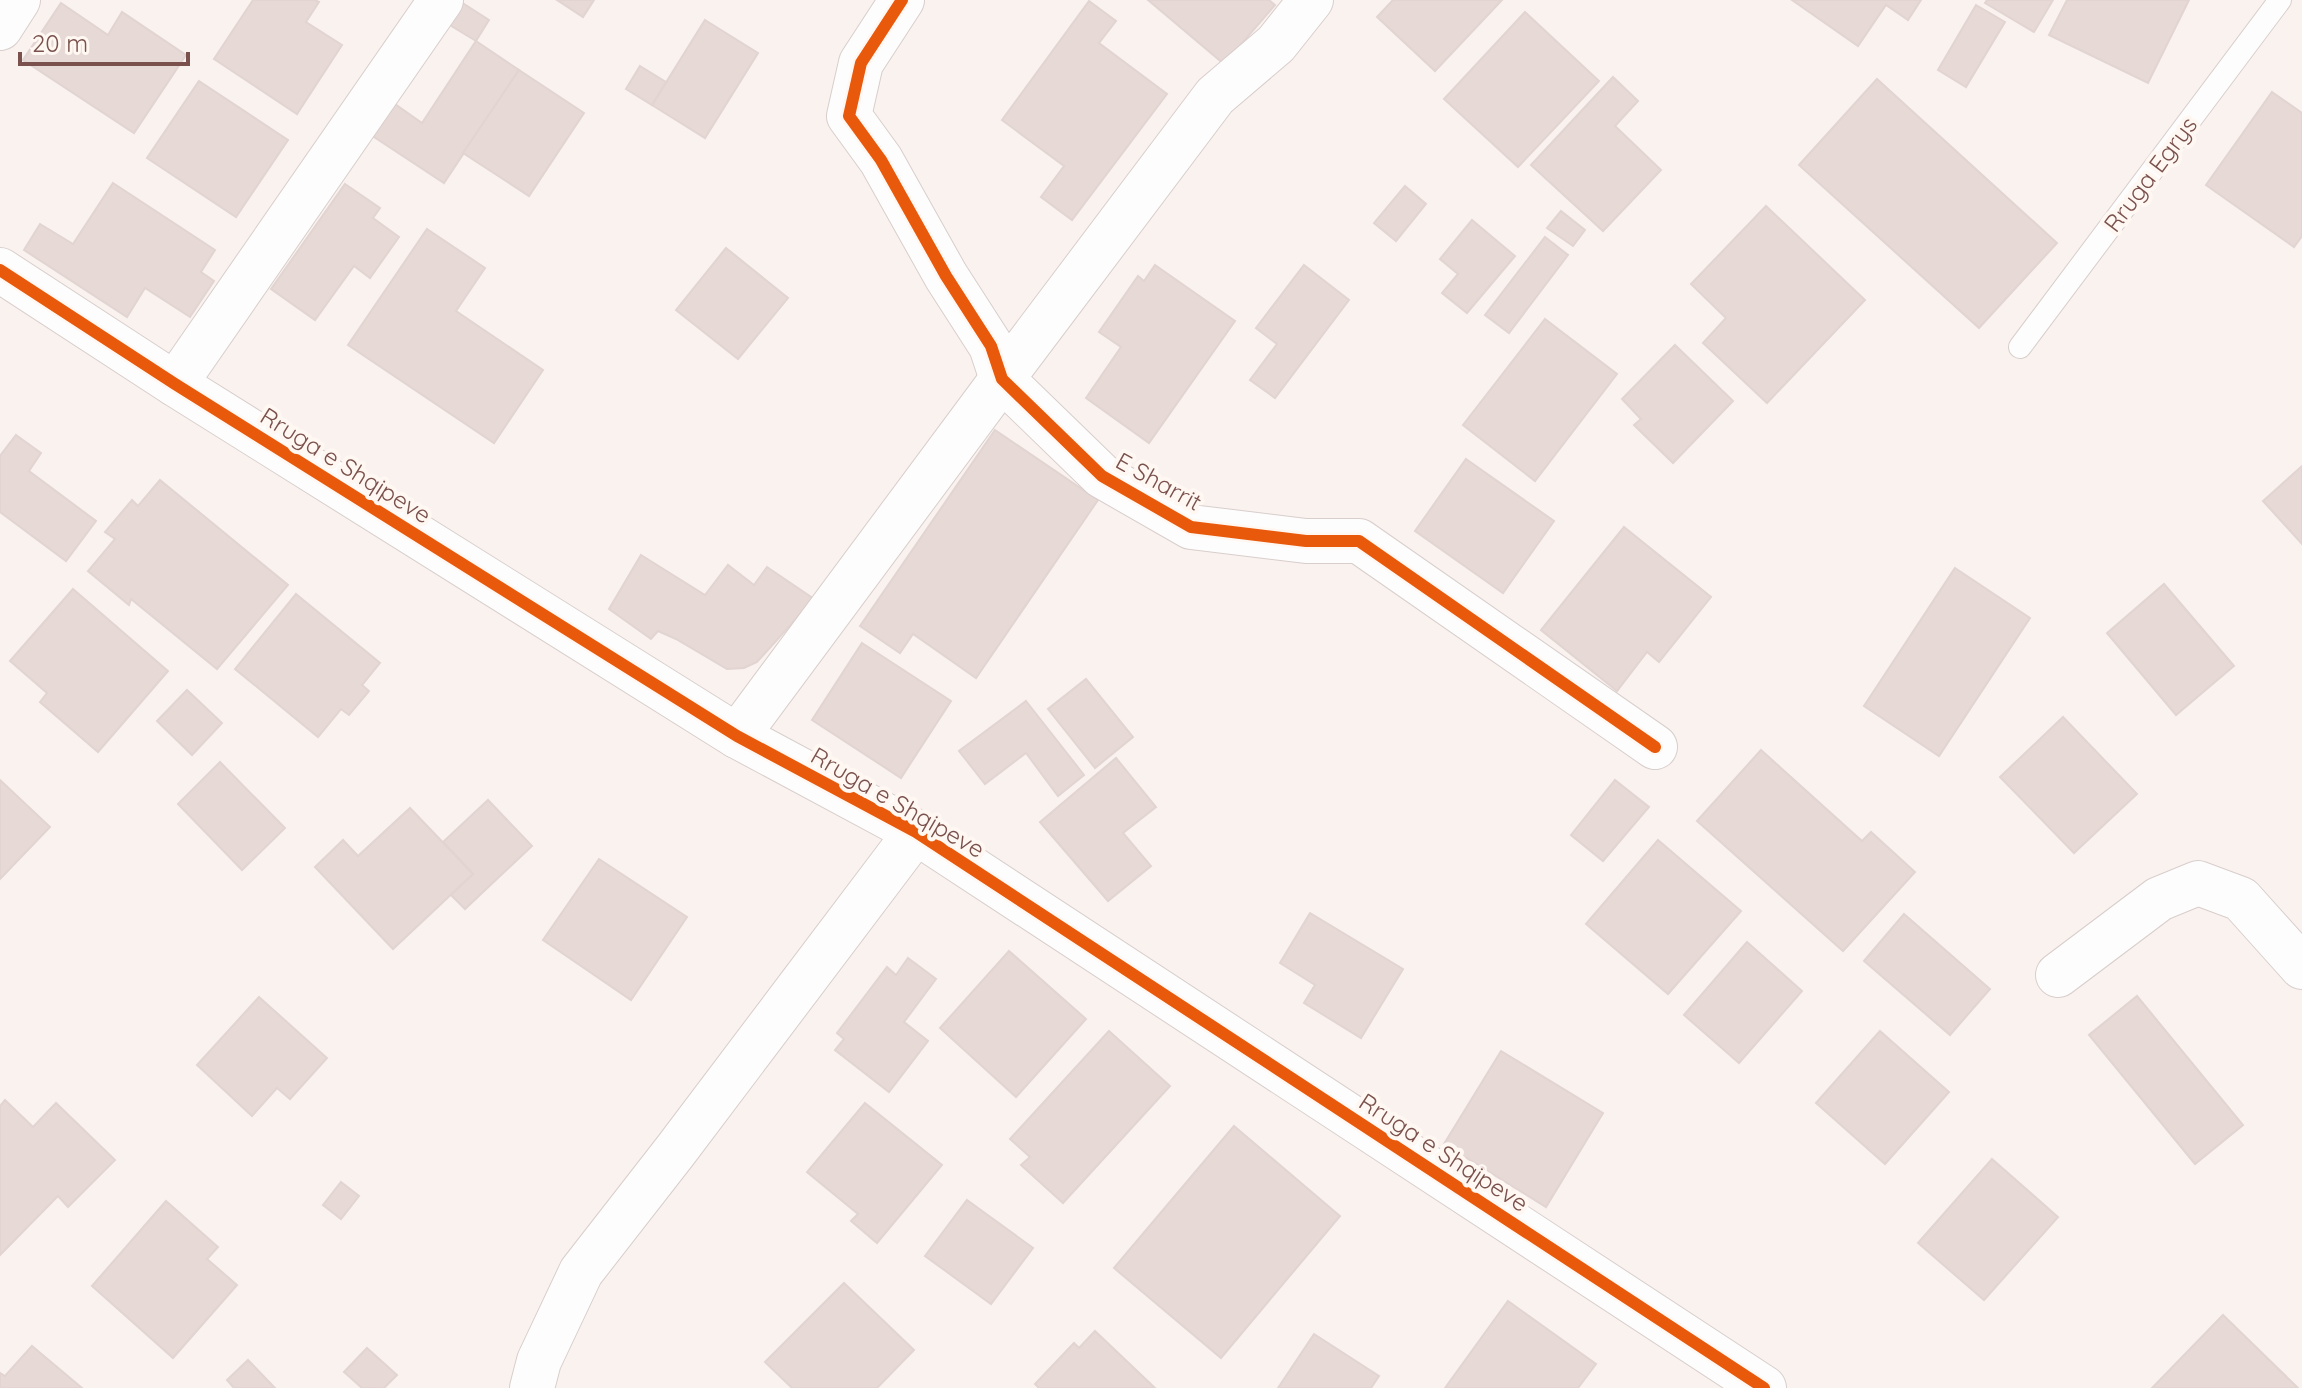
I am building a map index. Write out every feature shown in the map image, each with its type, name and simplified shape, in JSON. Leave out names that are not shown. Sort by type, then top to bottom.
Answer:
[{"type":"street","points":[[0,28],[18,0]]},
{"type":"street","points":[[175,384],[441,0]]},
{"type":"street","name":"E Sharrit","points":[[902,0],[861,63],[849,116],[881,160],[946,276],[991,346],[1002,379],[1102,476],[1191,527],[1306,541],[1359,541],[1655,747]]},
{"type":"street","points":[[737,736],[1215,96],[1276,44],[1311,0]]},
{"type":"street","name":"Rruga e Shqipeve","points":[[0,270],[175,384],[737,736],[916,832],[1764,1388]]},
{"type":"street","points":[[532,1388],[539,1361],[581,1272],[916,832]]},
{"type":"street","points":[[2058,975],[2159,899],[2198,883],[2241,899],[2302,967]]},
{"type":"lane","name":"Rruga Egrys","points":[[2020,347],[2280,0]]},
{"type":"building","points":[[253,0],[319,2],[306,22],[342,45],[297,114],[214,59]]},
{"type":"building","points":[[557,0],[594,0],[583,17]]},
{"type":"building","points":[[1148,0],[1269,0],[1275,5],[1224,64]]},
{"type":"building","points":[[1393,0],[1502,0],[1435,71],[1377,17]]},
{"type":"building","points":[[1792,0],[1921,0],[1908,20],[1886,5],[1858,46]]},
{"type":"building","points":[[1987,0],[2053,0],[2034,32],[1985,3]]},
{"type":"building","points":[[2067,0],[2189,0],[2148,83],[2049,35]]},
{"type":"building","points":[[1089,1],[1116,21],[1099,43],[1167,94],[1072,220],[1041,197],[1064,166],[1002,120]]},
{"type":"building","points":[[461,2],[489,20],[476,41],[448,24]]},
{"type":"building","points":[[61,3],[108,35],[122,12],[186,55],[134,133],[23,60]]},
{"type":"building","points":[[1976,5],[2005,22],[1966,87],[1938,70]]},
{"type":"building","points":[[1525,12],[1599,81],[1518,167],[1444,99]]},
{"type":"building","points":[[705,20],[758,53],[705,138],[652,105]]},
{"type":"building","points":[[476,41],[519,70],[444,183],[371,135],[392,102],[422,123]]},
{"type":"building","points":[[640,66],[666,82],[652,105],[626,89]]},
{"type":"building","points":[[519,70],[584,113],[529,196],[463,153]]},
{"type":"building","points":[[1613,77],[1638,101],[1615,126],[1661,170],[1603,231],[1531,165]]},
{"type":"building","points":[[1877,79],[2057,243],[1979,328],[1799,165]]},
{"type":"building","points":[[199,81],[288,140],[236,217],[147,158]]},
{"type":"building","points":[[2272,92],[2302,113],[2302,236],[2294,247],[2206,185]]},
{"type":"building","points":[[113,183],[215,250],[201,272],[214,281],[190,317],[145,288],[127,317],[24,250],[40,224],[73,244]]},
{"type":"building","points":[[345,184],[380,208],[373,218],[399,237],[370,278],[354,266],[315,320],[271,289]]},
{"type":"building","points":[[1405,186],[1426,204],[1396,241],[1374,223]]},
{"type":"building","points":[[1766,206],[1865,300],[1767,403],[1703,343],[1726,318],[1691,284]]},
{"type":"building","points":[[1561,211],[1585,230],[1573,246],[1547,228]]},
{"type":"building","points":[[1472,220],[1515,256],[1467,313],[1442,293],[1458,274],[1440,259]]},
{"type":"building","points":[[427,229],[485,268],[456,311],[543,370],[494,443],[348,345]]},
{"type":"building","points":[[1545,237],[1568,255],[1509,333],[1485,315]]},
{"type":"building","points":[[726,248],[788,298],[738,359],[676,310]]},
{"type":"building","points":[[1155,265],[1235,321],[1149,443],[1086,398],[1121,347],[1099,332],[1138,276],[1144,281]]},
{"type":"building","points":[[1304,265],[1349,300],[1275,398],[1250,380],[1277,344],[1256,328]]},
{"type":"building","points":[[1545,319],[1617,374],[1535,481],[1463,425]]},
{"type":"building","points":[[1675,345],[1733,401],[1673,463],[1634,425],[1641,419],[1622,399]]},
{"type":"building","points":[[995,430],[1098,500],[976,678],[913,634],[900,653],[860,626]]},
{"type":"building","points":[[16,435],[41,453],[29,471],[96,521],[66,561],[0,512],[0,456]]},
{"type":"building","points":[[1466,459],[1554,521],[1503,593],[1415,531]]},
{"type":"building","points":[[2302,466],[2302,544],[2263,501]]},
{"type":"building","points":[[160,480],[288,585],[217,669],[131,599],[129,605],[88,571],[115,539],[105,532],[132,500],[138,506]]},
{"type":"building","points":[[1624,527],[1711,597],[1659,662],[1647,652],[1617,691],[1541,630]]},
{"type":"building","points":[[641,555],[705,595],[728,565],[754,585],[767,567],[814,599],[757,662],[744,668],[727,669],[658,631],[651,639],[609,609]]},
{"type":"building","points":[[1955,568],[2030,618],[1939,756],[1864,706]]},
{"type":"building","points":[[2164,584],[2234,666],[2176,715],[2107,633]]},
{"type":"building","points":[[73,589],[168,671],[98,752],[40,702],[47,693],[10,661]]},
{"type":"building","points":[[296,594],[380,663],[362,685],[369,691],[349,715],[341,709],[318,737],[235,669]]},
{"type":"building","points":[[862,643],[951,701],[901,778],[812,720]]},
{"type":"building","points":[[1086,679],[1133,737],[1095,768],[1048,709]]},
{"type":"building","points":[[187,690],[222,723],[192,755],[157,721]]},
{"type":"building","points":[[1026,701],[1084,775],[1058,796],[1026,753],[985,784],[959,751]]},
{"type":"building","points":[[2063,717],[2137,794],[2074,853],[2000,777]]},
{"type":"building","points":[[1761,750],[1862,841],[1871,832],[1915,872],[1843,951],[1697,821]]},
{"type":"building","points":[[1116,758],[1156,807],[1123,833],[1151,866],[1108,901],[1040,822]]},
{"type":"building","points":[[220,762],[285,828],[242,870],[178,804]]},
{"type":"building","points":[[0,780],[50,827],[0,879]]},
{"type":"building","points":[[1615,780],[1649,807],[1603,861],[1571,835]]},
{"type":"building","points":[[488,800],[532,846],[465,909],[450,894],[473,874],[443,842]]},
{"type":"building","points":[[410,808],[473,874],[393,949],[315,867],[343,840],[358,856]]},
{"type":"building","points":[[1658,840],[1741,911],[1668,994],[1586,924]]},
{"type":"building","points":[[599,859],[687,917],[631,1000],[543,940]]},
{"type":"building","points":[[1310,913],[1403,969],[1361,1038],[1304,1003],[1315,985],[1280,963]]},
{"type":"building","points":[[1904,914],[1990,989],[1950,1035],[1864,961]]},
{"type":"building","points":[[1747,942],[1802,991],[1739,1063],[1684,1015]]},
{"type":"building","points":[[1009,951],[1086,1019],[1016,1097],[940,1028]]},
{"type":"building","points":[[908,958],[936,979],[904,1022],[928,1041],[889,1092],[835,1050],[844,1039],[837,1033],[887,967],[896,975]]},
{"type":"building","points":[[2137,996],[2243,1125],[2195,1164],[2089,1035]]},
{"type":"building","points":[[259,997],[327,1058],[290,1099],[277,1088],[252,1116],[197,1065]]},
{"type":"building","points":[[1109,1031],[1170,1086],[1063,1203],[1021,1165],[1030,1157],[1010,1139]]},
{"type":"building","points":[[1880,1031],[1949,1092],[1885,1164],[1816,1103]]},
{"type":"building","points":[[1501,1051],[1603,1113],[1546,1207],[1444,1144]]},
{"type":"building","points":[[5,1100],[33,1127],[56,1103],[115,1160],[68,1207],[58,1196],[0,1255],[0,1106]]},
{"type":"building","points":[[865,1103],[942,1165],[877,1243],[851,1221],[858,1214],[807,1172]]},
{"type":"building","points":[[1234,1126],[1340,1216],[1221,1358],[1114,1268]]},
{"type":"building","points":[[1992,1159],[2058,1217],[1984,1300],[1918,1243]]},
{"type":"building","points":[[341,1182],[359,1196],[341,1219],[323,1205]]},
{"type":"building","points":[[967,1200],[1033,1248],[991,1304],[925,1256]]},
{"type":"building","points":[[166,1201],[218,1247],[207,1259],[237,1285],[173,1358],[92,1286]]},
{"type":"building","points":[[844,1283],[914,1350],[877,1388],[792,1388],[765,1362]]},
{"type":"building","points":[[1508,1301],[1596,1364],[1578,1388],[1445,1388]]},
{"type":"building","points":[[2223,1315],[2298,1388],[2152,1388]]},
{"type":"building","points":[[1095,1331],[1155,1388],[1039,1388],[1035,1384],[1074,1343],[1079,1348]]},
{"type":"building","points":[[1314,1334],[1379,1376],[1371,1388],[1278,1388]]},
{"type":"building","points":[[32,1346],[82,1388],[0,1388],[0,1373],[5,1376]]},
{"type":"building","points":[[367,1348],[397,1375],[384,1388],[362,1388],[344,1372]]},
{"type":"building","points":[[248,1360],[275,1388],[234,1388],[227,1380]]},
{"type":"cycle path","points":[[902,0],[861,63],[849,116],[881,160],[946,276],[991,346],[1002,379],[1102,476],[1191,527],[1306,541],[1359,541],[1655,747]]},
{"type":"cycle path","points":[[0,270],[175,384],[737,736],[916,832],[1764,1388]]}]
